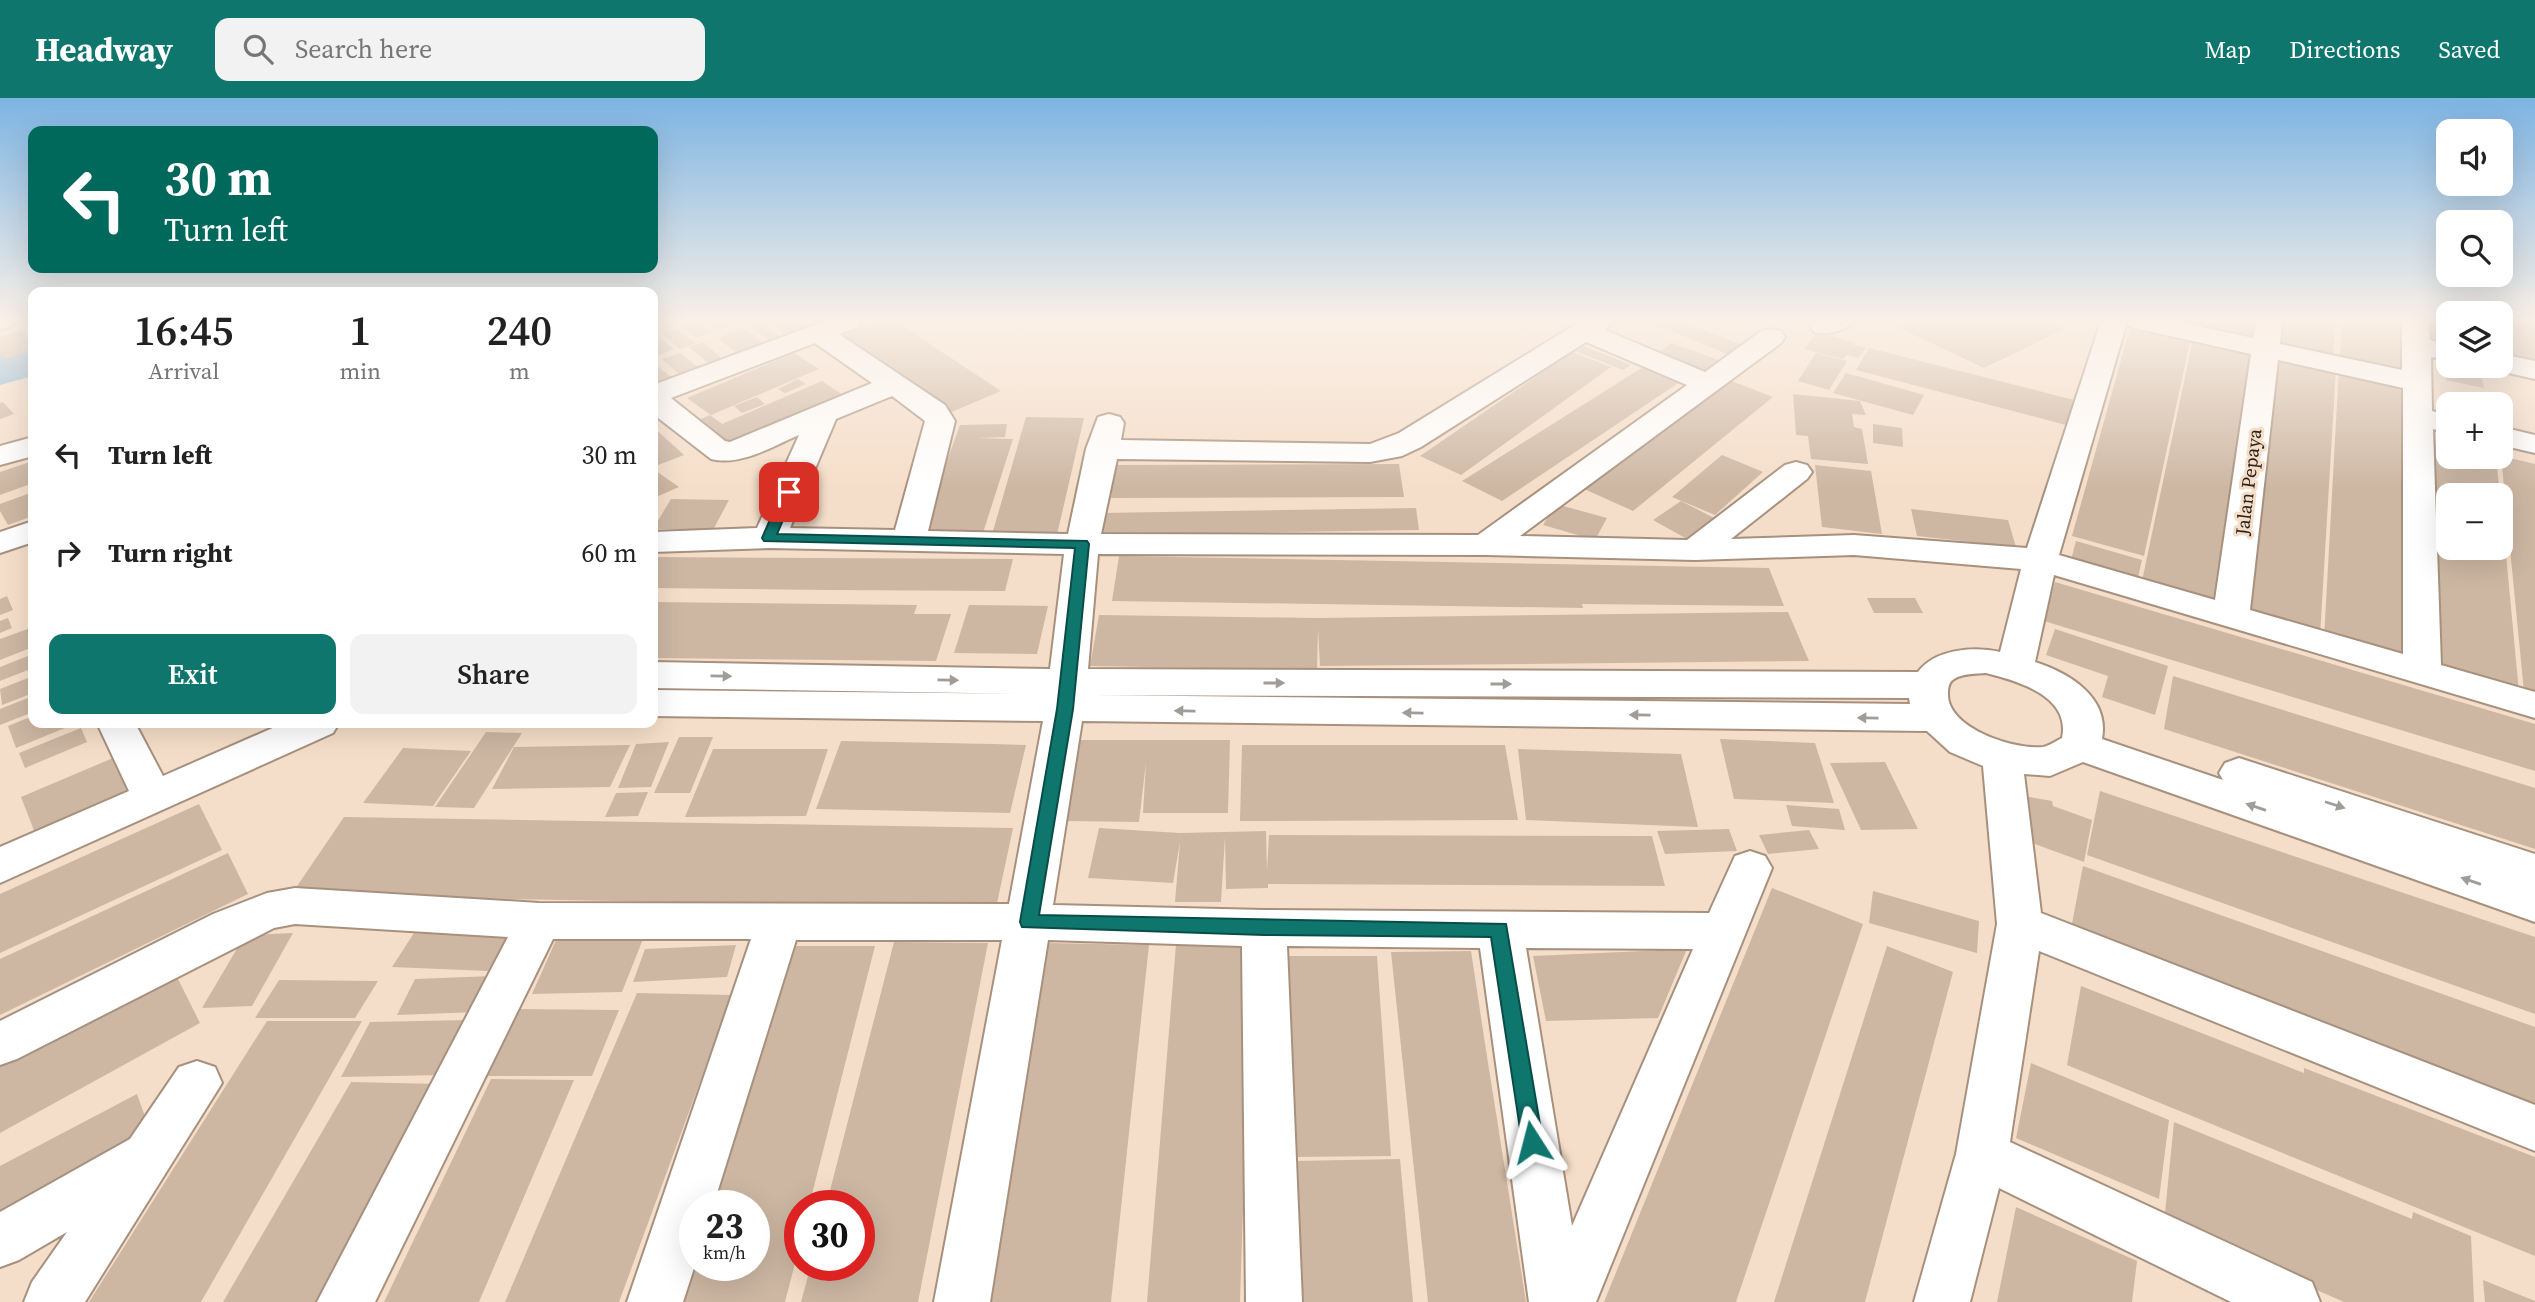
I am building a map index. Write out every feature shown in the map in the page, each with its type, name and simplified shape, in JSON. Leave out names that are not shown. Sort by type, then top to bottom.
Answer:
[{"type":"street","points":[[658,395],[703,377]]},
{"type":"street","points":[[881,377],[934,411],[940,421],[909,540]]},
{"type":"street","points":[[962,1302],[1066,696],[1082,544],[1105,436],[1370,453],[1391,449],[1410,440],[1510,377]]},
{"type":"street","points":[[1695,377],[1707,383]]},
{"type":"street","points":[[1486,545],[1715,377]]},
{"type":"street","points":[[2015,667],[2040,560],[2097,377]]},
{"type":"street","name":"Jalan Pepaya","points":[[2231,616],[2262,377]]},
{"type":"street","points":[[2401,377],[2416,382]]},
{"type":"street","points":[[2416,377],[2433,420],[2422,672]]},
{"type":"street","points":[[658,401],[713,449],[722,452],[735,451],[892,385]]},
{"type":"street","points":[[769,538],[824,413]]},
{"type":"street","points":[[2513,439],[2535,444]]},
{"type":"street","points":[[0,456],[28,448]]},
{"type":"street","points":[[1696,550],[1796,472]]},
{"type":"street","points":[[658,542],[769,538],[1082,544],[1486,545],[1696,550],[1854,545],[2040,560],[2535,705]]},
{"type":"street","points":[[1932,702],[1939,671],[1960,663],[1986,661],[2015,667],[2039,676],[2061,690],[2077,705],[2082,734]]},
{"type":"street","points":[[658,675],[1066,696]]},
{"type":"street","points":[[658,703],[1066,696],[1932,702]]},
{"type":"street","points":[[1932,702],[1964,742],[2002,758],[2050,762],[2082,734]]},
{"type":"street","points":[[118,728],[153,797]]},
{"type":"street","points":[[0,866],[308,728]]},
{"type":"street","points":[[2082,734],[2535,871]]},
{"type":"street","points":[[2082,734],[2535,904]]},
{"type":"street","points":[[1942,1302],[1982,1154],[2020,923],[2002,758]]},
{"type":"street","points":[[1568,1302],[1750,868]]},
{"type":"street","points":[[0,1044],[267,911],[295,906],[539,921],[1029,922],[1264,928],[1723,931]]},
{"type":"street","points":[[345,1302],[539,921]]},
{"type":"street","points":[[654,1302],[779,923]]},
{"type":"street","points":[[2020,923],[2535,1128]]},
{"type":"street","points":[[1264,928],[1274,1302]]},
{"type":"street","points":[[1500,930],[1557,1302]]},
{"type":"street","points":[[52,1302],[197,1083]]},
{"type":"street","points":[[0,1241],[151,1154]]},
{"type":"street","points":[[1982,1154],[2292,1302]]},
{"type":"building","points":[[736,377],[800,377],[711,415],[687,398]]},
{"type":"building","points":[[895,377],[980,377],[1001,391],[947,414]]},
{"type":"building","points":[[1535,377],[1597,377],[1461,475],[1420,456]]},
{"type":"building","points":[[1627,377],[1668,377],[1680,382],[1502,501],[1462,481]]},
{"type":"building","points":[[1800,377],[1837,377],[1829,390],[1798,381]]},
{"type":"building","points":[[1843,377],[1861,377],[1924,395],[1913,415],[1833,393]]},
{"type":"building","points":[[1883,377],[1984,377],[2074,400],[2066,425]]},
{"type":"building","points":[[2116,377],[2182,377],[2144,556],[2072,536]]},
{"type":"building","points":[[2185,377],[2251,377],[2218,603],[2142,581]]},
{"type":"building","points":[[2270,377],[2335,377],[2320,636],[2240,613]]},
{"type":"building","points":[[2338,377],[2383,377],[2404,382],[2407,663],[2324,639]]},
{"type":"building","points":[[1724,378],[1773,397],[1633,511],[1582,488]]},
{"type":"building","points":[[2446,378],[2482,378],[2484,388],[2446,380]]},
{"type":"building","points":[[798,379],[806,384],[785,393],[778,389]]},
{"type":"building","points":[[822,381],[843,395],[722,448],[689,424],[710,415],[722,424]]},
{"type":"building","points":[[1793,394],[1860,401],[1866,415],[1852,414],[1854,427],[1862,429],[1868,464],[1811,459],[1808,436],[1796,435]]},
{"type":"building","points":[[757,397],[765,404],[742,413],[734,406]]},
{"type":"building","points":[[3,402],[14,414],[0,419],[0,403]]},
{"type":"building","points":[[1026,417],[1084,418],[1056,539],[991,538]]},
{"type":"building","points":[[1007,424],[1005,437],[977,438],[1013,439],[982,536],[920,535],[960,425]]},
{"type":"building","points":[[1873,424],[1902,428],[1903,447],[1873,443]]},
{"type":"building","points":[[658,432],[673,445],[684,455],[658,465]]},
{"type":"building","points":[[2425,438],[2436,441],[2436,469],[2497,469],[2499,483],[2436,483],[2436,560],[2507,560],[2519,692],[2431,666]]},
{"type":"building","points":[[1722,455],[1763,472],[1715,515],[1672,497]]},
{"type":"building","points":[[2513,459],[2535,464],[2535,695],[2524,692],[2511,560],[2513,483],[2504,483],[2502,469],[2513,469]]},
{"type":"building","points":[[28,463],[28,485],[0,495],[0,472]]},
{"type":"building","points":[[1399,464],[1404,497],[1111,498],[1115,465]]},
{"type":"building","points":[[1815,465],[1871,471],[1882,534],[1822,527]]},
{"type":"building","points":[[658,472],[679,487],[658,496]]},
{"type":"building","points":[[28,494],[28,518],[8,525],[0,511],[0,504]]},
{"type":"building","points":[[671,499],[729,500],[713,530],[658,529],[658,521]]},
{"type":"building","points":[[1681,501],[1716,519],[1687,539],[1653,520]]},
{"type":"building","points":[[1556,504],[1607,518],[1595,540],[1543,525]]},
{"type":"building","points":[[1416,508],[1419,530],[1098,535],[1100,513]]},
{"type":"building","points":[[1911,509],[2008,520],[2016,547],[1917,536]]},
{"type":"building","points":[[2076,541],[2142,560],[2136,586],[2069,567]]},
{"type":"building","points":[[1119,556],[1769,568],[1784,606],[1582,604],[1583,608],[1112,601]]},
{"type":"building","points":[[658,557],[1013,559],[1005,591],[658,588]]},
{"type":"building","points":[[2055,582],[2535,724],[2535,771],[2044,621]]},
{"type":"building","points":[[7,596],[13,610],[0,615],[0,599]]},
{"type":"building","points":[[1867,598],[1915,598],[1923,613],[1874,613]]},
{"type":"building","points":[[658,602],[917,605],[914,614],[951,614],[936,661],[658,658]]},
{"type":"building","points":[[969,605],[1048,606],[1037,654],[954,653]]},
{"type":"building","points":[[1788,612],[1809,661],[1320,666],[1318,629],[1317,670],[1090,666],[1099,615],[1317,618]]},
{"type":"building","points":[[8,618],[12,628],[0,633],[0,621]]},
{"type":"building","points":[[28,629],[28,649],[0,660],[0,639]]},
{"type":"building","points":[[2055,629],[2168,666],[2155,715],[2102,697],[2108,676],[2046,655]]},
{"type":"building","points":[[28,656],[28,670],[0,681],[0,667]]},
{"type":"building","points":[[2173,676],[2535,788],[2535,849],[2164,729]]},
{"type":"building","points":[[28,678],[28,695],[2,705],[0,689]]},
{"type":"building","points":[[28,698],[28,714],[0,725],[0,709]]},
{"type":"building","points":[[28,718],[28,728],[65,728],[16,748],[8,726]]},
{"type":"building","points":[[81,728],[87,742],[25,768],[19,753]]},
{"type":"building","points":[[486,732],[522,733],[474,808],[435,807]]},
{"type":"building","points":[[679,737],[713,737],[690,793],[654,793]]},
{"type":"building","points":[[1720,739],[1815,743],[1834,803],[1734,799]]},
{"type":"building","points":[[1080,740],[1230,740],[1228,813],[1143,813],[1146,762],[1139,822],[1066,821]]},
{"type":"building","points":[[841,741],[1026,745],[1010,813],[816,809]]},
{"type":"building","points":[[669,742],[651,787],[618,788],[636,744]]},
{"type":"building","points":[[630,745],[610,787],[492,789],[514,747]]},
{"type":"building","points":[[1242,745],[1505,745],[1518,820],[1240,821]]},
{"type":"building","points":[[403,748],[471,751],[433,806],[363,803]]},
{"type":"building","points":[[713,749],[828,749],[806,816],[685,817]]},
{"type":"building","points":[[1518,749],[1681,754],[1698,827],[1526,820]]},
{"type":"building","points":[[113,758],[128,792],[35,833],[21,797]]},
{"type":"building","points":[[1885,762],[1918,829],[1861,830],[1830,763]]},
{"type":"building","points":[[2100,791],[2535,937],[2535,1014],[2087,855]]},
{"type":"building","points":[[648,792],[638,816],[605,817],[616,793]]},
{"type":"building","points":[[2013,794],[2052,801],[2053,806],[2092,820],[2084,862],[2018,838]]},
{"type":"building","points":[[199,804],[222,850],[0,953],[0,894]]},
{"type":"building","points":[[1786,805],[1839,809],[1845,830],[1792,826]]},
{"type":"building","points":[[344,817],[1013,828],[996,908],[291,895]]},
{"type":"building","points":[[1099,828],[1180,833],[1266,831],[1267,871],[1269,835],[1652,836],[1665,886],[1268,884],[1268,888],[1226,889],[1225,837],[1221,902],[1175,902],[1180,842],[1173,883],[1088,878]]},
{"type":"building","points":[[1729,829],[1737,851],[1665,854],[1657,831]]},
{"type":"building","points":[[1809,830],[1819,849],[1768,854],[1759,835]]},
{"type":"building","points":[[228,853],[248,894],[0,1015],[0,959]]},
{"type":"building","points":[[2083,866],[2535,1027],[2535,1109],[2070,934]]},
{"type":"building","points":[[1772,888],[1863,924],[1736,1302],[1604,1302]]},
{"type":"building","points":[[1873,891],[1979,921],[1977,953],[1869,923]]},
{"type":"building","points":[[1177,932],[1252,933],[1240,1302],[1147,1302]]},
{"type":"building","points":[[293,933],[252,1006],[202,1008],[245,935]]},
{"type":"building","points":[[414,933],[507,936],[488,971],[392,967]]},
{"type":"building","points":[[643,939],[622,992],[532,994],[556,940]]},
{"type":"building","points":[[894,942],[988,943],[918,1302],[801,1302],[807,1281],[875,1281],[875,1190],[830,1190]]},
{"type":"building","points":[[1047,943],[1149,945],[1111,1302],[986,1302]]},
{"type":"building","points":[[736,945],[727,977],[633,982],[645,949]]},
{"type":"building","points":[[790,946],[875,946],[813,1190],[784,1190],[784,1281],[790,1281],[785,1302],[681,1302],[689,1281],[770,1281],[770,1190],[716,1190]]},
{"type":"building","points":[[1887,946],[1953,972],[1865,1302],[1774,1302]]},
{"type":"building","points":[[1687,949],[1658,1018],[1546,1021],[1533,956]]},
{"type":"building","points":[[1471,951],[1526,1302],[1428,1302],[1391,952]]},
{"type":"building","points":[[1289,956],[1377,956],[1391,1156],[1292,1157]]},
{"type":"building","points":[[173,969],[200,1023],[0,1133],[0,1059]]},
{"type":"building","points":[[493,976],[478,1012],[397,1015],[415,979]]},
{"type":"building","points":[[279,980],[378,981],[355,1018],[255,1018]]},
{"type":"building","points":[[2081,986],[2304,1073],[2304,1068],[2535,1157],[2535,1256],[2067,1065]]},
{"type":"building","points":[[637,993],[732,995],[619,1302],[505,1302]]},
{"type":"building","points":[[518,1009],[619,1010],[592,1076],[486,1076]]},
{"type":"building","points":[[469,1020],[443,1075],[341,1077],[370,1022]]},
{"type":"building","points":[[267,1021],[362,1021],[201,1302],[89,1302]]},
{"type":"building","points":[[2031,1063],[2169,1120],[2159,1199],[2016,1138]]},
{"type":"building","points":[[491,1079],[574,1080],[479,1302],[384,1302]]},
{"type":"building","points":[[351,1082],[439,1084],[324,1302],[223,1302]]},
{"type":"building","points":[[137,1094],[154,1142],[0,1226],[0,1166]]},
{"type":"building","points":[[2174,1122],[2412,1219],[2413,1212],[2471,1236],[2474,1302],[2344,1302],[2164,1223]]},
{"type":"building","points":[[1400,1159],[1413,1302],[1295,1302],[1294,1161]]},
{"type":"building","points":[[2016,1207],[2137,1261],[2132,1302],[1997,1302]]},
{"type":"building","points":[[2483,1280],[2535,1301],[2535,1302],[2485,1302]]},
{"type":"route","points":[[789,492],[769,538],[1082,544],[1065,709],[1029,922],[1500,930],[1532,1142]]}]
